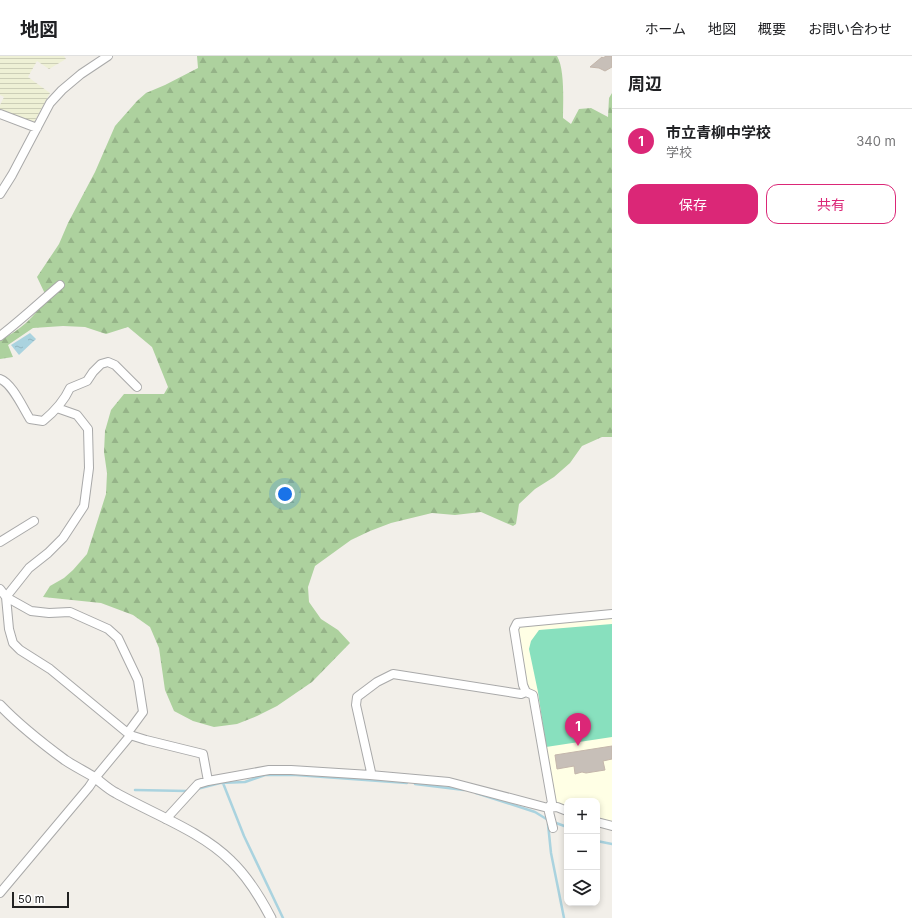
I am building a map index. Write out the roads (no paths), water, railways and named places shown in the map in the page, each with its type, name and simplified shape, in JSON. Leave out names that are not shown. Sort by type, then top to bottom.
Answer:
[{"type":"street","points":[[0,194],[12,175],[50,103],[62,90],[81,74],[108,56]]},
{"type":"street","points":[[0,114],[37,128]]},
{"type":"street","points":[[0,336],[60,285]]},
{"type":"street","points":[[0,379],[4,380],[13,390],[30,419],[43,420],[52,414],[66,396],[70,388],[86,381],[101,364],[108,362],[115,365],[137,387]]},
{"type":"street","points":[[57,408],[77,415],[88,429],[89,468],[84,506],[63,538],[48,553],[29,568],[6,597],[9,629],[13,643],[16,647],[50,669],[130,735],[203,754],[208,781]]},
{"type":"street","points":[[0,542],[34,521]]},
{"type":"street","points":[[0,588],[6,597],[31,611],[49,613],[70,612],[114,633],[118,638],[138,680],[143,712],[129,731],[130,735],[95,778],[90,787],[0,893]]},
{"type":"street","points":[[526,692],[523,685],[514,629],[517,623],[612,614]]},
{"type":"street","points":[[370,775],[371,772],[356,705],[357,697],[377,682],[393,674],[521,694],[526,692],[533,695],[552,803],[548,808],[553,828]]},
{"type":"street","points":[[0,705],[22,727],[66,761],[95,778],[115,793],[166,819],[215,847],[231,860],[247,879],[271,918]]},
{"type":"street","points":[[166,819],[198,784],[268,770],[370,775],[449,782],[564,811]]},
{"type":"street","points":[[600,823],[612,826]]},
{"type":"water","points":[[30,333],[36,339],[19,355],[11,345]]},
{"type":"waterway","points":[[197,789],[220,783],[245,782],[265,775],[296,775],[407,783]]},
{"type":"waterway","points":[[223,783],[244,836],[283,918]]},
{"type":"waterway","points":[[415,784],[464,790]]},
{"type":"waterway","points":[[135,790],[187,791]]},
{"type":"waterway","points":[[476,793],[535,812],[548,820],[564,826]]},
{"type":"waterway","points":[[548,824],[551,853],[564,918]]},
{"type":"waterway","points":[[600,842],[612,844]]},
{"type":"place","name":"市立青柳中学校","points":[[578,746]]}]
